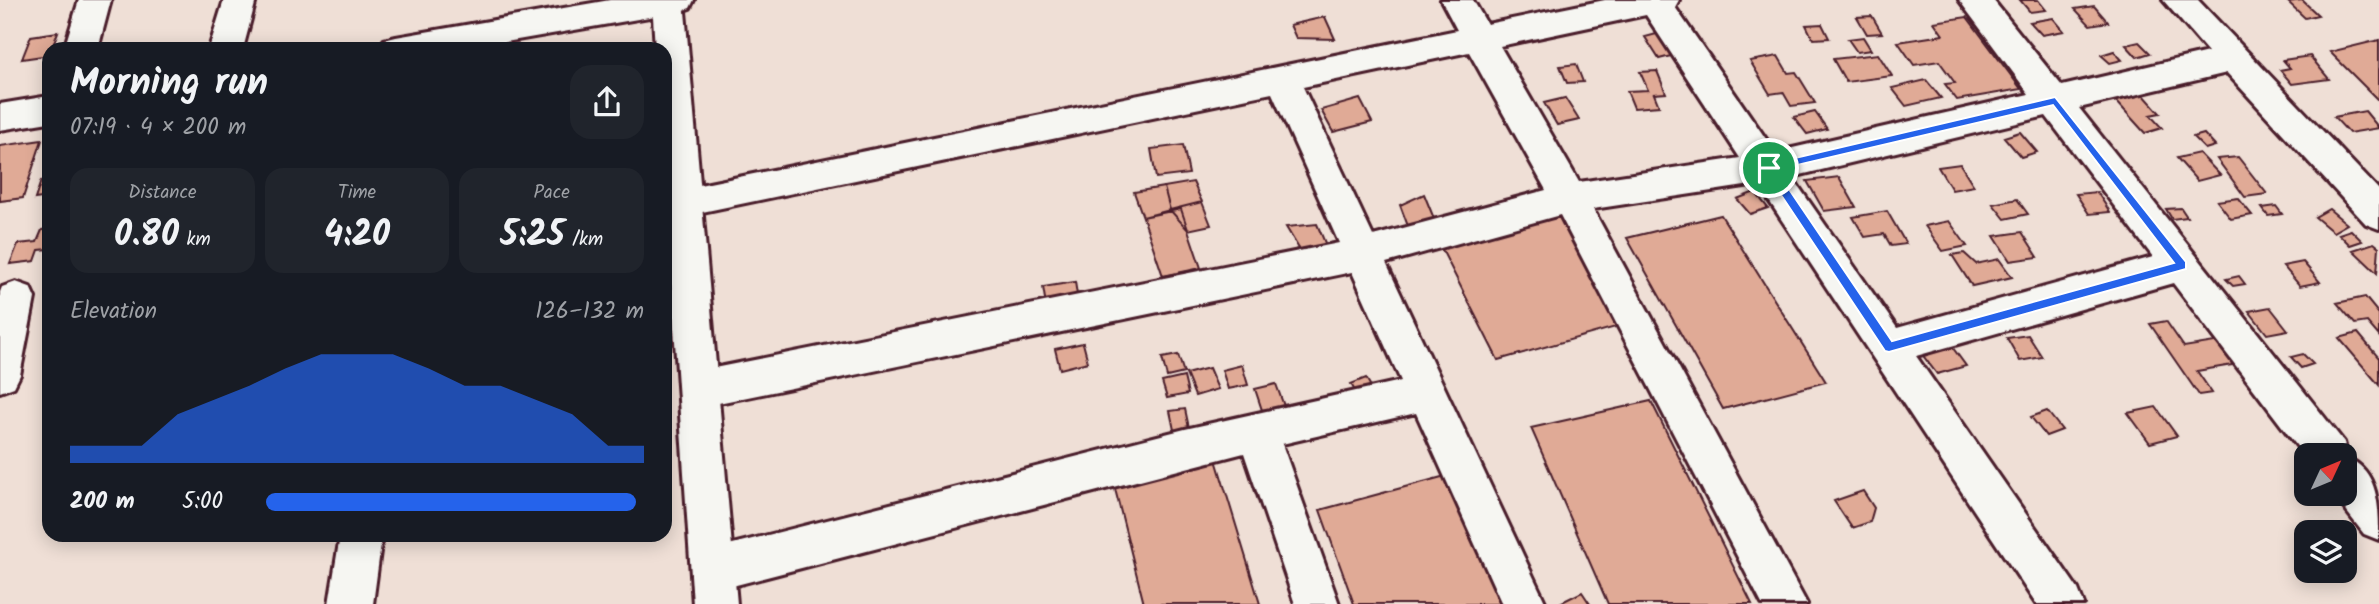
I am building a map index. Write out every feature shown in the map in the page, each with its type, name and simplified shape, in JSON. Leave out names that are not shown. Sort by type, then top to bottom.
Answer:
[{"type":"street","points":[[82,42],[95,0]]},
{"type":"street","points":[[228,42],[240,0]]},
{"type":"street","points":[[1457,0],[1569,198],[1785,604]]},
{"type":"street","points":[[1975,0],[2320,443]]},
{"type":"street","points":[[2179,0],[2379,214]]},
{"type":"street","points":[[436,42],[671,1],[676,181],[699,389],[714,587],[1256,432],[1427,393]]},
{"type":"street","points":[[676,181],[1282,78],[1658,1],[2062,604]]},
{"type":"street","points":[[699,389],[1363,254],[1569,198],[1769,168],[2234,59]]},
{"type":"street","points":[[1282,78],[1524,604]]},
{"type":"street","points":[[0,117],[42,110]]},
{"type":"street","points":[[1889,347],[2182,265]]},
{"type":"street","points":[[0,375],[22,297]]},
{"type":"street","points":[[1256,432],[1317,604]]},
{"type":"street","points":[[2357,492],[2379,520]]},
{"type":"street","points":[[351,604],[360,542]]},
{"type":"building","points":[[2020,0],[2038,0],[2046,10],[2030,12]]},
{"type":"building","points":[[2302,0],[2318,15],[2305,18],[2288,2]]},
{"type":"building","points":[[2094,6],[2108,22],[2090,25],[2075,9]]},
{"type":"building","points":[[1872,16],[1882,33],[1867,34],[1857,17]]},
{"type":"building","points":[[1325,17],[1335,39],[1296,38],[1290,25]]},
{"type":"building","points":[[1967,17],[2021,89],[1957,100],[1945,84],[1955,83],[1939,61],[1914,65],[1898,42],[1943,35],[1934,22]]},
{"type":"building","points":[[2053,18],[2064,31],[2042,35],[2030,22]]},
{"type":"building","points":[[1822,24],[1829,38],[1813,39],[1806,25]]},
{"type":"building","points":[[1672,30],[1687,52],[1659,59],[1645,37]]},
{"type":"building","points":[[58,32],[54,42],[42,42],[42,56],[22,59],[31,36]]},
{"type":"building","points":[[1863,37],[1871,50],[1857,52],[1848,39]]},
{"type":"building","points":[[2379,40],[2379,101],[2330,52]]},
{"type":"building","points":[[2139,42],[2150,53],[2137,57],[2126,45]]},
{"type":"building","points":[[2114,51],[2122,60],[2110,63],[2101,55]]},
{"type":"building","points":[[1878,54],[1892,76],[1846,82],[1833,59]]},
{"type":"building","points":[[1778,56],[1788,73],[1796,72],[1815,103],[1791,106],[1783,92],[1770,94],[1750,61]]},
{"type":"building","points":[[2310,56],[2329,79],[2292,84],[2280,70],[2290,68],[2283,60]]},
{"type":"building","points":[[1576,64],[1583,82],[1567,83],[1560,66]]},
{"type":"building","points":[[1657,71],[1666,93],[1654,94],[1659,106],[1634,108],[1627,91],[1648,90],[1640,72]]},
{"type":"building","points":[[1926,80],[1941,98],[1906,106],[1892,88]]},
{"type":"building","points":[[2143,94],[2160,113],[2150,115],[2162,128],[2145,133],[2116,101]]},
{"type":"building","points":[[1565,98],[1579,120],[1557,125],[1544,103]]},
{"type":"building","points":[[1360,99],[1372,122],[1333,132],[1321,110]]},
{"type":"building","points":[[2365,111],[2379,128],[2349,133],[2334,117]]},
{"type":"building","points":[[1815,112],[1827,129],[1807,134],[1794,117]]},
{"type":"building","points":[[2020,132],[2037,152],[2021,157],[2004,137]]},
{"type":"building","points":[[2204,134],[2215,146],[2205,149],[2193,137]]},
{"type":"building","points":[[42,140],[23,198],[0,201],[0,146]]},
{"type":"building","points":[[1183,145],[1189,174],[1156,178],[1151,149]]},
{"type":"building","points":[[2199,153],[2220,175],[2197,181],[2177,158]]},
{"type":"building","points":[[2238,157],[2267,194],[2245,197],[2217,159]]},
{"type":"building","points":[[1960,164],[1974,186],[1952,190],[1938,167]]},
{"type":"building","points":[[1839,177],[1856,207],[1824,211],[1807,181]]},
{"type":"building","points":[[41,181],[42,198],[35,199]]},
{"type":"building","points":[[1193,182],[1202,202],[1170,210],[1164,187]]},
{"type":"building","points":[[1164,187],[1170,210],[1143,217],[1134,192]]},
{"type":"building","points":[[1755,192],[1768,208],[1750,214],[1737,199]]},
{"type":"building","points":[[2097,192],[2110,212],[2089,214],[2076,194]]},
{"type":"building","points":[[1424,194],[1435,221],[1408,226],[1400,205]]},
{"type":"building","points":[[2238,198],[2252,215],[2231,219],[2217,201]]},
{"type":"building","points":[[2017,199],[2028,214],[2005,219],[1993,204]]},
{"type":"building","points":[[1202,202],[1211,225],[1188,230],[1170,210]]},
{"type":"building","points":[[2276,206],[2282,214],[2268,216],[2262,208]]},
{"type":"building","points":[[1555,208],[1623,325],[1498,360],[1436,238]]},
{"type":"building","points":[[2181,208],[2187,217],[2172,219],[2166,209]]},
{"type":"building","points":[[1181,209],[1201,268],[1163,276],[1143,217]]},
{"type":"building","points":[[2329,209],[2347,224],[2333,232],[2315,217]]},
{"type":"building","points":[[1887,211],[1906,244],[1891,246],[1884,234],[1865,237],[1853,217]]},
{"type":"building","points":[[1721,215],[1826,382],[1723,409],[1627,238]]},
{"type":"building","points":[[1949,221],[1967,246],[1943,251],[1925,226]]},
{"type":"building","points":[[1317,224],[1328,250],[1301,252],[1286,227]]},
{"type":"building","points":[[42,230],[42,250],[39,250],[35,261],[10,264],[18,244],[37,242]]},
{"type":"building","points":[[2351,230],[2362,241],[2350,245],[2339,234]]},
{"type":"building","points":[[2022,232],[2038,257],[2010,261],[1994,236]]},
{"type":"building","points":[[2374,243],[2379,247],[2377,273],[2353,250]]},
{"type":"building","points":[[1964,253],[1976,264],[1999,259],[2012,277],[1972,286],[1952,255]]},
{"type":"building","points":[[2303,262],[2320,282],[2300,286],[2283,266]]},
{"type":"building","points":[[2239,276],[2245,284],[2233,286],[2226,279]]},
{"type":"building","points":[[1075,282],[1078,301],[1046,305],[1043,287]]},
{"type":"building","points":[[2365,297],[2379,314],[2379,336],[2367,322],[2355,324],[2337,303]]},
{"type":"building","points":[[2270,307],[2288,330],[2267,334],[2249,311]]},
{"type":"building","points":[[2166,321],[2184,347],[2227,340],[2244,363],[2197,371],[2212,393],[2199,395],[2150,324]]},
{"type":"building","points":[[2358,333],[2379,358],[2379,385],[2339,338]]},
{"type":"building","points":[[2028,335],[2042,357],[2020,361],[2007,338]]},
{"type":"building","points":[[1083,343],[1088,362],[1060,369],[1055,349]]},
{"type":"building","points":[[1950,344],[1966,366],[1937,374],[1921,353]]},
{"type":"building","points":[[2303,354],[2313,364],[2301,368],[2291,357]]},
{"type":"building","points":[[1178,355],[1184,373],[1167,377],[1162,358]]},
{"type":"building","points":[[1242,365],[1248,385],[1228,389],[1222,370]]},
{"type":"building","points":[[1209,368],[1218,389],[1195,396],[1186,374]]},
{"type":"building","points":[[1184,377],[1188,394],[1167,398],[1162,382]]},
{"type":"building","points":[[1366,378],[1374,392],[1359,398],[1351,384]]},
{"type":"building","points":[[1276,384],[1284,406],[1262,410],[1255,389]]},
{"type":"building","points":[[1651,401],[1752,604],[1608,604],[1531,428]]},
{"type":"building","points":[[2156,407],[2177,436],[2150,443],[2128,413]]},
{"type":"building","points":[[1185,409],[1189,428],[1174,430],[1170,411]]},
{"type":"building","points":[[2047,411],[2062,430],[2046,436],[2031,417]]},
{"type":"building","points":[[1214,453],[1260,604],[1144,604],[1112,477]]},
{"type":"building","points":[[1453,474],[1510,604],[1354,604],[1320,510]]},
{"type":"building","points":[[1863,491],[1874,508],[1870,522],[1852,528],[1834,501]]},
{"type":"building","points":[[1582,592],[1590,604],[1558,604]]},
{"type":"route","points":[[2055,101],[2182,265],[1889,347],[1769,168],[2055,101]]}]
